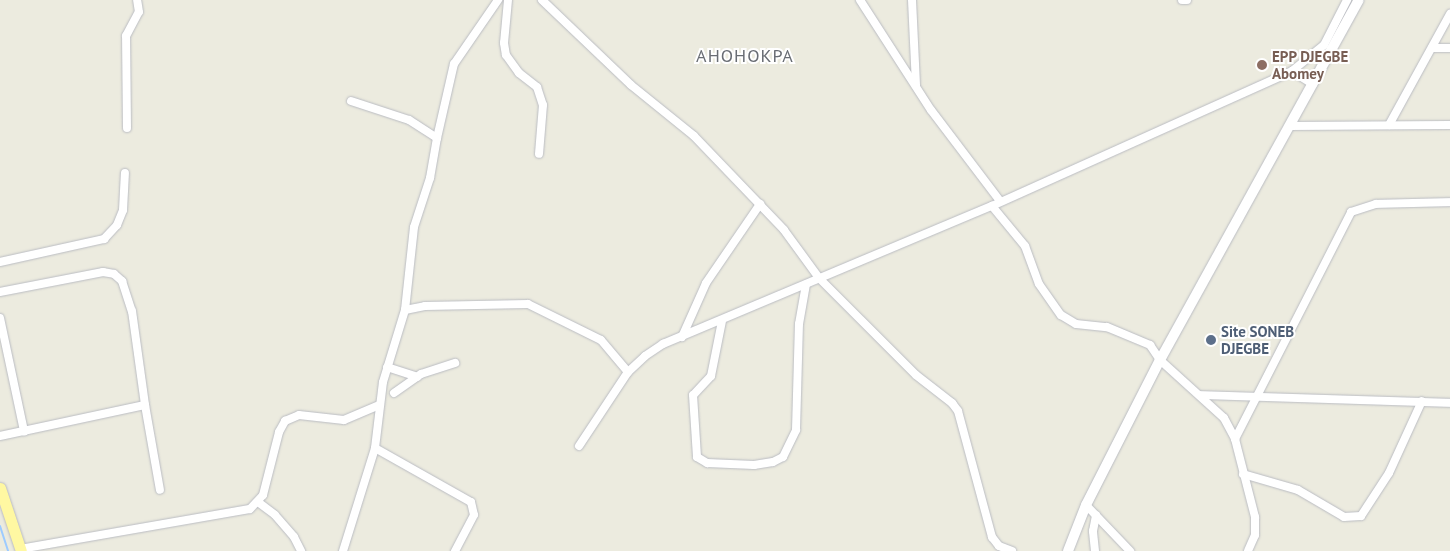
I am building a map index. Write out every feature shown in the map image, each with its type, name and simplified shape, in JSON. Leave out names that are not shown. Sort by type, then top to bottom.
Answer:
[{"type":"main road","points":[[0,488],[21,550]]},
{"type":"street","points":[[127,128],[126,36],[139,12],[137,0]]},
{"type":"street","points":[[343,551],[375,448],[380,405],[388,368],[405,310],[414,227],[430,178],[454,64],[498,0]]},
{"type":"street","points":[[508,0],[504,43],[506,56],[519,73],[537,87],[543,105],[539,154]]},
{"type":"street","points":[[542,0],[631,85],[694,136],[784,230],[819,278],[874,335],[958,411],[992,538],[999,546],[1012,551]]},
{"type":"street","points":[[860,0],[916,87],[1000,201]]},
{"type":"street","points":[[912,0],[916,87]]},
{"type":"street","points":[[1182,0],[1187,0]]},
{"type":"street","points":[[579,446],[628,372],[645,356],[682,337],[992,206],[1292,71],[1324,45],[1348,0]]},
{"type":"street","points":[[1068,551],[1086,505],[1160,360],[1359,0]]},
{"type":"street","points":[[1389,125],[1450,14]]},
{"type":"street","points":[[1432,48],[1450,48]]},
{"type":"street","points":[[1292,71],[1312,84]]},
{"type":"street","points":[[351,101],[409,120],[437,138]]},
{"type":"street","points":[[1289,126],[1450,125]]},
{"type":"street","points":[[0,262],[104,239],[117,225],[123,210],[125,173]]},
{"type":"street","points":[[1235,439],[1351,212],[1376,204],[1450,202]]},
{"type":"street","points":[[682,337],[706,283],[760,204]]},
{"type":"street","points":[[992,206],[1025,246],[1039,284],[1061,315],[1076,324],[1107,327],[1154,348],[1160,360],[1224,418],[1235,439],[1256,528],[1248,551]]},
{"type":"street","points":[[0,292],[102,272],[114,274],[122,280],[132,311],[145,405],[160,490]]},
{"type":"street","points":[[722,321],[711,376],[693,396],[697,457],[707,463],[754,465],[773,462],[783,457],[796,430],[798,324],[806,284]]},
{"type":"street","points":[[405,310],[425,306],[528,304],[601,340],[628,372]]},
{"type":"street","points":[[0,318],[24,431]]},
{"type":"street","points":[[394,393],[417,377],[454,363]]},
{"type":"street","points":[[388,368],[417,377]]},
{"type":"street","points":[[1200,395],[1450,403]]},
{"type":"street","points":[[1243,474],[1298,490],[1344,516],[1361,516],[1389,473],[1422,401]]},
{"type":"street","points":[[0,436],[145,405]]},
{"type":"street","points":[[21,550],[241,511],[258,502],[268,478],[279,432],[285,421],[299,415],[344,420],[380,405]]},
{"type":"street","points":[[375,448],[471,502],[474,514],[455,551]]},
{"type":"street","points":[[258,502],[275,515],[301,551]]},
{"type":"street","points":[[1086,505],[1130,551]]},
{"type":"street","points":[[1095,551],[1093,531],[1096,515]]},
{"type":"waterway","points":[[0,526],[8,551]]},
{"type":"place","name":"EPP DJEGBE Abomey","points":[[1262,65]]},
{"type":"place","name":"Site SONEB DJEGBE","points":[[1211,340]]},
{"type":"district","name":"AHOHOKPA","points":[[745,56]]}]
